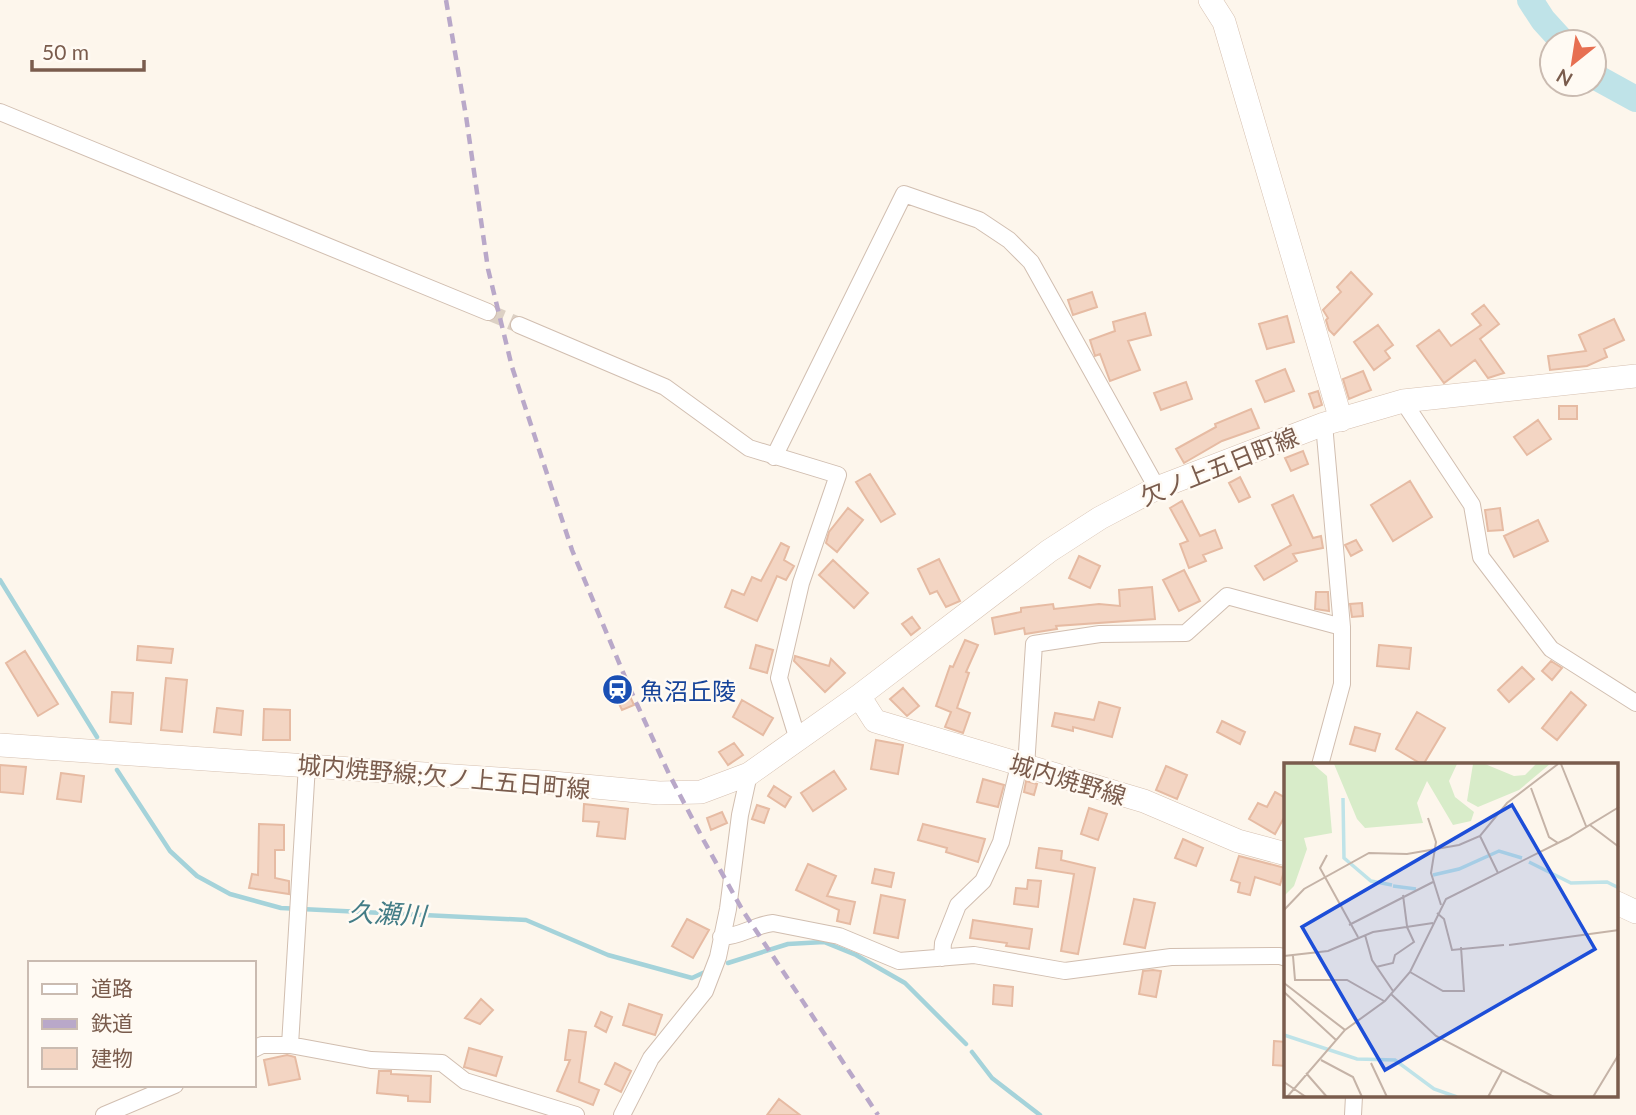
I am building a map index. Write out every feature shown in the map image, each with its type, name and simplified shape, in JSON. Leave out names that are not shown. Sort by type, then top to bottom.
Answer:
[{"type":"main road","points":[[1210,0],[1224,22],[1332,422]]},
{"type":"main road","name":"欠ノ上五日町線","points":[[859,696],[1049,551],[1100,518],[1157,488],[1332,422],[1403,401],[1636,376]]},
{"type":"main road","name":"城内焼野線;欠ノ上五日町線","points":[[0,745],[541,782],[659,793],[701,792],[749,774],[859,696]]},
{"type":"main road","name":"城内焼野線","points":[[859,696],[876,722],[1144,802],[1238,841],[1284,853]]},
{"type":"main road","points":[[1618,903],[1636,912]]},
{"type":"street","points":[[0,112],[488,312]]},
{"type":"street","points":[[774,457],[904,194],[979,220],[1009,240],[1031,262],[1157,488]]},
{"type":"street","points":[[519,325],[665,387],[749,447],[838,475],[801,583],[779,678],[798,740]]},
{"type":"street","points":[[1403,401],[1472,505],[1481,557],[1551,649],[1636,703]]},
{"type":"street","points":[[1321,763],[1342,684],[1342,627],[1332,422]]},
{"type":"street","points":[[942,958],[943,943],[958,905],[983,881],[1001,842],[1023,766],[1034,644],[1100,634],[1186,633],[1227,596],[1342,627]]},
{"type":"street","points":[[290,1045],[307,765]]},
{"type":"street","points":[[622,1115],[651,1058],[705,991],[718,957],[749,774]]},
{"type":"street","points":[[722,937],[734,937],[762,924],[773,923],[839,936],[899,961],[974,955],[1065,971],[1171,957],[1284,957]]},
{"type":"street","points":[[256,1048],[262,1045],[290,1045],[371,1060],[442,1063],[465,1081],[576,1115]]},
{"type":"street","points":[[104,1115],[170,1087]]},
{"type":"building","points":[[1351,272],[1372,294],[1334,335],[1329,330],[1326,320],[1328,318],[1323,310],[1341,292],[1337,287]]},
{"type":"building","points":[[1092,292],[1097,307],[1073,315],[1068,300]]},
{"type":"building","points":[[1484,305],[1499,324],[1480,339],[1504,373],[1488,378],[1475,360],[1444,383],[1417,346],[1439,330],[1451,346],[1481,325],[1472,314]]},
{"type":"building","points":[[1145,313],[1151,335],[1128,341],[1140,370],[1110,381],[1100,354],[1095,356],[1090,340],[1115,331],[1113,322]]},
{"type":"building","points":[[1287,316],[1294,342],[1267,349],[1259,324]]},
{"type":"building","points":[[1614,319],[1624,340],[1604,349],[1607,357],[1587,366],[1550,370],[1548,356],[1586,351],[1579,335]]},
{"type":"building","points":[[1378,325],[1393,345],[1385,351],[1390,358],[1374,370],[1354,342]]},
{"type":"building","points":[[1285,369],[1294,391],[1265,402],[1256,381]]},
{"type":"building","points":[[1363,371],[1371,390],[1349,399],[1343,379]]},
{"type":"building","points":[[1186,382],[1192,399],[1161,410],[1154,393]]},
{"type":"building","points":[[1318,391],[1322,405],[1314,408],[1309,394]]},
{"type":"building","points":[[1559,406],[1577,406],[1577,419],[1559,419]]},
{"type":"building","points":[[1251,409],[1259,428],[1222,441],[1184,463],[1176,449],[1216,427],[1215,424]]},
{"type":"building","points":[[1538,420],[1551,439],[1527,455],[1514,437]]},
{"type":"building","points":[[1303,451],[1308,464],[1291,471],[1285,458]]},
{"type":"building","points":[[870,474],[895,514],[881,522],[856,482]]},
{"type":"building","points":[[1240,477],[1250,497],[1239,502],[1229,483]]},
{"type":"building","points":[[1410,481],[1432,517],[1393,541],[1371,505]]},
{"type":"building","points":[[1293,495],[1313,538],[1321,536],[1323,548],[1293,554],[1297,561],[1264,580],[1255,566],[1291,545],[1272,505]]},
{"type":"building","points":[[1182,501],[1200,536],[1215,530],[1222,548],[1203,555],[1206,561],[1189,568],[1180,544],[1188,541],[1170,508]]},
{"type":"building","points":[[848,508],[863,520],[837,552],[826,543],[829,532]]},
{"type":"building","points":[[1500,508],[1503,530],[1488,531],[1485,510]]},
{"type":"building","points":[[1538,520],[1548,541],[1514,557],[1504,536]]},
{"type":"building","points":[[1356,540],[1362,550],[1351,556],[1345,545]]},
{"type":"building","points":[[781,543],[789,547],[784,560],[794,566],[786,580],[777,576],[757,621],[725,607],[732,590],[744,595],[752,577],[761,581]]},
{"type":"building","points":[[1079,556],[1100,566],[1090,588],[1069,578]]},
{"type":"building","points":[[939,559],[960,601],[946,607],[937,591],[930,594],[918,569]]},
{"type":"building","points":[[833,560],[868,593],[854,608],[819,575]]},
{"type":"building","points":[[1184,570],[1200,601],[1179,611],[1163,580]]},
{"type":"building","points":[[1152,587],[1155,619],[1056,626],[1057,629],[1025,634],[1024,628],[995,634],[992,618],[1021,612],[1021,608],[1053,604],[1054,609],[1099,604],[1120,606],[1119,590]]},
{"type":"building","points":[[1316,592],[1328,592],[1329,611],[1315,609]]},
{"type":"building","points":[[1362,603],[1363,616],[1352,617],[1350,604]]},
{"type":"building","points":[[912,617],[920,628],[911,635],[902,624]]},
{"type":"building","points":[[965,640],[978,645],[966,672],[969,673],[957,708],[970,713],[963,733],[945,727],[951,712],[936,706],[950,666],[953,667]]},
{"type":"building","points":[[756,645],[773,650],[767,673],[750,668]]},
{"type":"building","points":[[1379,645],[1411,648],[1409,669],[1377,666]]},
{"type":"building","points":[[138,646],[173,649],[171,663],[137,660]]},
{"type":"building","points":[[25,651],[58,704],[38,716],[6,663]]},
{"type":"building","points":[[795,656],[829,666],[831,659],[845,673],[825,692],[794,661]]},
{"type":"building","points":[[1551,661],[1562,668],[1552,680],[1542,671]]},
{"type":"building","points":[[1522,667],[1534,679],[1509,702],[1498,690]]},
{"type":"building","points":[[166,678],[187,680],[182,732],[161,730]]},
{"type":"building","points":[[623,681],[634,705],[622,710],[611,687]]},
{"type":"building","points":[[903,688],[919,706],[907,716],[890,699]]},
{"type":"building","points":[[112,692],[133,693],[131,724],[110,722]]},
{"type":"building","points":[[1571,692],[1586,705],[1557,740],[1542,728]]},
{"type":"building","points":[[742,700],[773,718],[763,735],[733,717]]},
{"type":"building","points":[[1099,702],[1120,708],[1112,737],[1073,727],[1073,731],[1052,726],[1055,713],[1094,720]]},
{"type":"building","points":[[217,708],[243,711],[241,735],[214,732]]},
{"type":"building","points":[[264,709],[290,710],[290,740],[263,740]]},
{"type":"building","points":[[1417,712],[1445,728],[1424,763],[1396,749]]},
{"type":"building","points":[[1222,721],[1245,732],[1240,744],[1217,732]]},
{"type":"building","points":[[1355,727],[1380,734],[1375,751],[1350,744]]},
{"type":"building","points":[[876,740],[903,745],[898,774],[871,769]]},
{"type":"building","points":[[734,743],[743,755],[728,765],[719,752]]},
{"type":"building","points":[[0,765],[26,767],[23,794],[0,792]]},
{"type":"building","points":[[1166,766],[1187,775],[1177,799],[1156,790]]},
{"type":"building","points":[[834,771],[846,789],[813,811],[801,793]]},
{"type":"building","points":[[61,773],[84,776],[81,802],[57,799]]},
{"type":"building","points":[[983,779],[1004,785],[998,807],[977,802]]},
{"type":"building","points":[[1026,781],[1037,784],[1034,795],[1024,792]]},
{"type":"building","points":[[774,786],[791,797],[785,807],[768,796]]},
{"type":"building","points":[[1275,792],[1284,797],[1284,818],[1275,834],[1249,819],[1258,803],[1267,807]]},
{"type":"building","points":[[584,804],[628,809],[625,839],[597,836],[599,822],[583,821]]},
{"type":"building","points":[[757,805],[769,809],[764,823],[752,819]]},
{"type":"building","points":[[1089,808],[1107,814],[1098,840],[1081,834]]},
{"type":"building","points":[[722,812],[727,823],[711,830],[707,818]]},
{"type":"building","points":[[259,824],[284,825],[284,850],[275,850],[275,878],[289,881],[289,894],[249,888],[252,874],[258,875]]},
{"type":"building","points":[[923,824],[985,839],[978,862],[946,852],[947,848],[918,840]]},
{"type":"building","points":[[1183,839],[1203,848],[1196,866],[1175,858]]},
{"type":"building","points":[[1039,848],[1062,851],[1061,860],[1095,868],[1078,954],[1061,951],[1074,874],[1036,868]]},
{"type":"building","points":[[1239,856],[1284,868],[1280,885],[1255,877],[1250,895],[1238,892],[1240,883],[1231,880]]},
{"type":"building","points":[[808,864],[836,876],[827,896],[855,902],[850,924],[837,921],[839,910],[796,890]]},
{"type":"building","points":[[875,869],[894,873],[891,887],[872,883]]},
{"type":"building","points":[[1028,880],[1041,881],[1038,907],[1014,904],[1016,888],[1027,889]]},
{"type":"building","points":[[881,895],[905,900],[898,938],[874,933]]},
{"type":"building","points":[[1134,899],[1155,903],[1145,948],[1124,944]]},
{"type":"building","points":[[687,919],[709,930],[693,958],[672,946]]},
{"type":"building","points":[[973,920],[1032,929],[1029,949],[970,938]]},
{"type":"building","points":[[1143,971],[1161,971],[1156,997],[1139,994]]},
{"type":"building","points":[[994,985],[1013,987],[1012,1006],[993,1004]]},
{"type":"building","points":[[481,999],[493,1010],[480,1024],[465,1018]]},
{"type":"building","points":[[629,1004],[662,1015],[655,1035],[623,1025]]},
{"type":"building","points":[[601,1012],[612,1017],[606,1032],[595,1026]]},
{"type":"building","points":[[569,1030],[586,1032],[579,1082],[599,1090],[593,1105],[557,1091],[570,1060],[565,1060]]},
{"type":"building","points":[[1274,1041],[1284,1042],[1284,1066],[1273,1065]]},
{"type":"building","points":[[469,1048],[502,1057],[496,1076],[464,1067]]},
{"type":"building","points":[[287,1055],[295,1057],[300,1079],[269,1085],[264,1060]]},
{"type":"building","points":[[615,1063],[631,1071],[621,1092],[605,1084]]},
{"type":"building","points":[[379,1071],[431,1076],[430,1102],[408,1101],[408,1096],[377,1093]]},
{"type":"building","points":[[779,1099],[800,1115],[767,1115]]},
{"type":"waterway","points":[[1530,0],[1550,28]]},
{"type":"waterway","points":[[1608,84],[1636,99]]},
{"type":"waterway","name":"久瀬川","points":[[0,580],[97,737]]},
{"type":"waterway","name":"久瀬川","points":[[117,770],[170,851],[197,876],[230,894],[281,908],[526,920],[608,955],[692,978],[705,972]]},
{"type":"waterway","name":"久瀬川","points":[[728,963],[788,944],[824,942],[856,955],[905,983],[966,1044]]},
{"type":"waterway","name":"久瀬川","points":[[972,1052],[992,1078],[1040,1115]]},
{"type":"tunnel","points":[[488,312],[519,325]]},
{"type":"railway","points":[[446,0],[488,269],[512,367],[572,550],[630,689],[669,774],[704,841],[743,911],[878,1115]]},
{"type":"place","name":"魚沼丘陵","points":[[617,690]]}]
